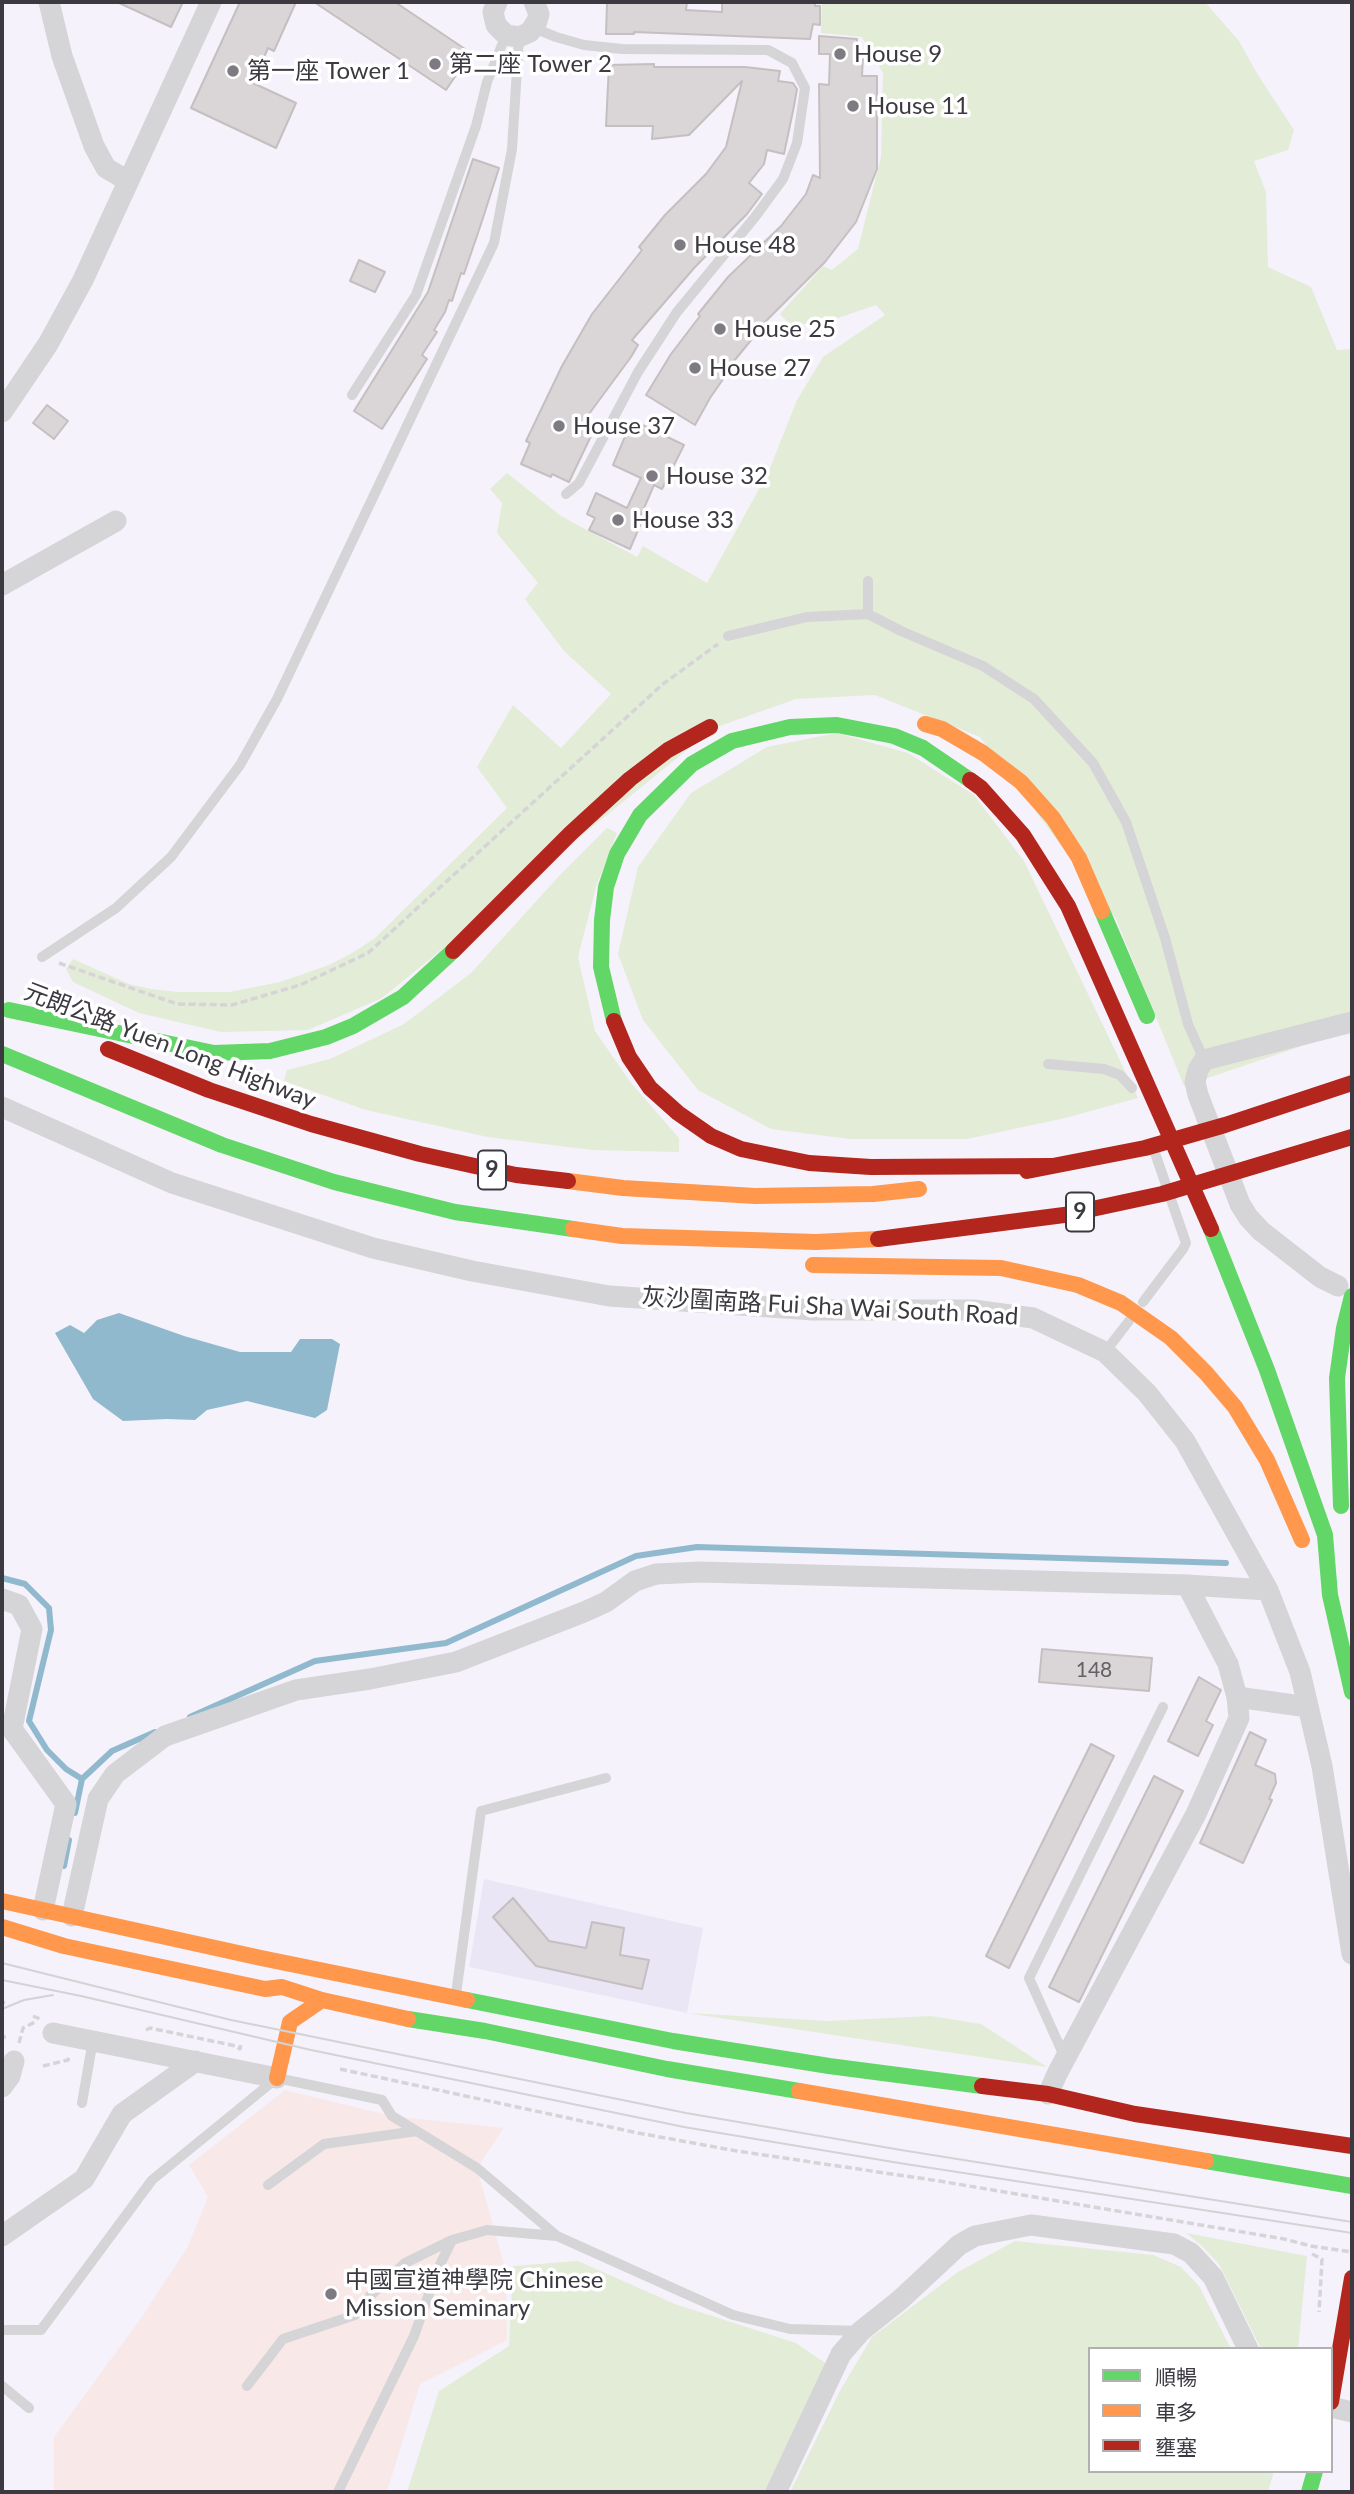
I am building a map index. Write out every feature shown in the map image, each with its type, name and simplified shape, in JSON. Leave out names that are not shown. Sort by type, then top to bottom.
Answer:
[{"type":"main road","points":[[908,717],[942,729],[983,753],[1021,782],[1053,818],[1079,858],[1151,1027]]},
{"type":"main road","points":[[6,1008],[214,1053],[270,1051],[353,1027],[402,997],[425,979],[571,833],[630,779],[668,750],[721,723]]},
{"type":"main road","points":[[1051,1166],[871,1167],[809,1163],[741,1149],[711,1136],[678,1114],[650,1088],[629,1057],[611,1014],[601,967],[606,887],[617,854],[640,815],[692,764],[725,745],[762,732],[816,725],[860,728],[894,736],[923,748],[956,767],[1013,823],[1045,866],[1068,906],[1228,1270],[1325,1535],[1330,1595],[1352,1692]]},
{"type":"main road","name":"元朗公路 Yuen Long Highway","points":[[6,1008],[209,1090],[273,1112],[420,1154],[516,1175],[623,1188],[755,1196],[873,1194],[942,1186]]},
{"type":"main road","name":"9","points":[[2,1054],[222,1145],[323,1178],[455,1212],[622,1236],[816,1242],[997,1225],[1064,1215],[1162,1194],[1352,1137]]},
{"type":"main road","name":"9","points":[[983,1182],[1225,1125],[1352,1083]]},
{"type":"main road","points":[[1188,1114],[1228,1214]]},
{"type":"main road","points":[[622,1236],[716,1255]]},
{"type":"main road","points":[[800,1264],[1001,1268],[1078,1285],[1121,1303],[1139,1314],[1171,1339],[1206,1373],[1246,1423],[1267,1460],[1304,1546],[1330,1595]]},
{"type":"main road","points":[[1341,1506],[1337,1378],[1344,1328],[1345,1291]]},
{"type":"main road","points":[[1322,1454],[1347,1525]]},
{"type":"main road","points":[[2,1901],[261,1958],[734,2052],[1048,2094],[1135,2114],[1266,2134],[1305,2153],[1331,2156],[1350,2154]]},
{"type":"main road","points":[[2,1927],[64,1946],[265,1989],[282,1987],[328,2001],[431,2024],[485,2031],[667,2069],[1352,2186]]},
{"type":"main road","points":[[265,1989],[283,2013],[277,2078]]},
{"type":"main road","points":[[283,2013],[328,2001]]},
{"type":"main road","points":[[1333,2393],[1352,2278]]},
{"type":"main road","points":[[1309,2492],[1314,2473]]},
{"type":"street","points":[[49,2],[62,56],[94,146],[106,168],[128,181]]},
{"type":"street","points":[[2,412],[48,344],[66,311],[211,2]]},
{"type":"street","points":[[493,3],[496,25],[520,33],[539,14],[534,2]]},
{"type":"street","points":[[2,585],[116,521]]},
{"type":"street","points":[[1345,1291],[1320,1277],[1261,1231],[1248,1217],[1240,1204],[1196,1089],[1196,1076],[1204,1060],[1352,1022]]},
{"type":"street","name":"灰沙圍南路 Fui Sha Wai South Road","points":[[2,1107],[172,1183],[373,1248],[472,1271],[610,1296],[813,1310],[973,1310],[1033,1318],[1105,1352],[1147,1393],[1185,1441],[1268,1590],[1300,1672],[1322,1766],[1352,1951]]},
{"type":"street","points":[[72,1916],[98,1799],[115,1774],[165,1736],[296,1690],[456,1662],[584,1612],[606,1602],[635,1581],[656,1574],[700,1572],[1187,1585],[1268,1590]]},
{"type":"street","points":[[1048,2094],[1196,1814],[1239,1718],[1237,1697],[1228,1664],[1187,1585]]},
{"type":"street","points":[[2,1599],[19,1605],[32,1629],[12,1729],[66,1804],[43,1910]]},
{"type":"street","points":[[1237,1697],[1308,1707]]},
{"type":"street","points":[[53,2033],[277,2078]]},
{"type":"street","points":[[2,2236],[84,2179],[122,2114],[196,2061]]},
{"type":"street","points":[[2,2087],[10,2076],[8,2063]]},
{"type":"street","points":[[776,2492],[841,2354],[861,2331],[900,2300],[959,2245],[975,2236],[1031,2225],[1174,2244],[1191,2253],[1213,2277],[1247,2347]]},
{"type":"street","points":[[1333,2406],[1352,2412]]},
{"type":"lane","points":[[352,396],[416,295],[476,126],[487,82],[520,33]]},
{"type":"lane","points":[[520,33],[622,49],[768,50],[792,63],[805,88],[797,143],[783,179],[677,312],[638,372],[579,482],[566,494]]},
{"type":"lane","points":[[42,957],[116,908],[171,857],[240,765],[277,699],[494,243],[512,149],[520,33]]},
{"type":"lane","points":[[868,581],[868,614]]},
{"type":"lane","points":[[728,636],[807,617],[868,614],[983,666],[1034,699],[1093,763],[1126,822],[1165,938],[1188,1024],[1204,1060]]},
{"type":"lane","points":[[1048,1064],[1104,1069],[1120,1075],[1132,1087],[1136,1099]]},
{"type":"lane","points":[[1143,1302],[1186,1242],[1147,1142]]},
{"type":"lane","points":[[1105,1352],[1129,1321]]},
{"type":"lane","points":[[1065,2058],[1029,1978],[1163,1707]]},
{"type":"lane","points":[[455,1997],[481,1811],[606,1778]]},
{"type":"lane","points":[[82,2103],[93,2040]]},
{"type":"lane","points":[[2,2330],[41,2330],[152,2180],[277,2078],[382,2101],[392,2116],[477,2168],[556,2236],[733,2315],[790,2329],[861,2331]]},
{"type":"lane","points":[[268,2185],[324,2144],[417,2131]]},
{"type":"lane","points":[[247,2386],[282,2339],[355,2315],[369,2297],[405,2263],[452,2240],[488,2231],[556,2236]]},
{"type":"lane","points":[[338,2492],[414,2336],[437,2271],[452,2240]]},
{"type":"lane","points":[[2,2386],[29,2408]]},
{"type":"path","points":[[42,957],[177,1004],[232,1005],[300,985],[368,953],[663,684],[728,636]]},
{"type":"path","points":[[20,2039],[23,2028],[40,2019],[33,2016]]},
{"type":"path","points":[[150,2028],[238,2048],[242,2042]]},
{"type":"path","points":[[345,2075],[340,2069],[638,2133],[737,2151],[939,2181],[1352,2252]]},
{"type":"path","points":[[1312,2254],[1322,2259],[1319,2313]]},
{"type":"shaded area","points":[[484,1879],[703,1928],[687,2013],[469,1967]]},
{"type":"shaded area","name":"中國宣道神學院 Chinese Mission Seminary","points":[[285,2090],[392,2116],[504,2128],[477,2168],[506,2271],[507,2340],[420,2384],[387,2492],[54,2492],[54,2437],[141,2318],[187,2248],[208,2197],[189,2165]]},
{"type":"green space","points":[[822,2],[1205,2],[1239,41],[1294,130],[1288,150],[1254,161],[1266,192],[1268,267],[1311,287],[1337,350],[1352,349],[1352,1029],[1184,1086],[1116,919],[980,737],[875,695],[796,699],[714,728],[382,998],[308,1030],[221,1032],[139,1013],[73,982],[66,969],[73,959],[129,984],[151,989],[229,992],[280,982],[329,965],[352,953],[374,939],[507,808],[477,767],[513,705],[561,748],[611,694],[564,651],[525,599],[538,583],[497,533],[502,503],[490,489],[507,473],[561,516],[637,557],[643,546],[707,583],[768,473],[797,400],[823,357],[885,315],[876,305],[829,321],[819,317],[794,329],[780,314],[823,266],[832,270],[858,249],[881,157],[883,73],[862,37],[821,33]]},
{"type":"green space","points":[[837,733],[908,753],[974,795],[1024,861],[1138,1098],[1065,1118],[967,1139],[850,1139],[771,1129],[698,1090],[643,1020],[618,954],[638,867],[691,793],[767,747]]},
{"type":"green space","points":[[607,828],[617,833],[596,887],[578,957],[595,1031],[631,1083],[679,1138],[679,1152],[592,1150],[488,1137],[366,1110],[284,1081],[287,1070],[330,1059],[404,1024],[471,973],[559,876]]},
{"type":"green space","points":[[687,2013],[827,2021],[931,2016],[981,2024],[1047,2067]]},
{"type":"green space","points":[[1186,2233],[1307,2256],[1298,2347],[1260,2347],[1219,2264]]},
{"type":"green space","points":[[1015,2241],[1153,2255],[1181,2267],[1199,2286],[1230,2347],[1088,2347],[1088,2473],[1273,2473],[1268,2492],[790,2492],[841,2389],[872,2337],[958,2272]]},
{"type":"green space","points":[[578,2261],[675,2304],[796,2343],[831,2367],[768,2492],[407,2492],[439,2391],[509,2346],[513,2266]]},
{"type":"water","points":[[119,1313],[240,1352],[291,1352],[300,1339],[332,1339],[340,1344],[327,1410],[315,1418],[247,1401],[207,1410],[195,1420],[123,1421],[93,1399],[55,1333],[70,1325],[84,1333],[97,1320]]},
{"type":"building","points":[[117,2],[183,2],[171,27]]},
{"type":"building","name":"第一座 Tower 1","points":[[240,2],[296,2],[274,51],[268,48],[253,83],[296,103],[276,148],[191,108]]},
{"type":"building","name":"第二座 Tower 2","points":[[314,2],[395,2],[471,53],[446,90]]},
{"type":"building","points":[[607,2],[687,2],[686,10],[722,12],[722,2],[815,2],[815,6],[820,6],[820,25],[813,24],[810,39],[634,32],[606,34]]},
{"type":"building","points":[[819,36],[857,39],[857,56],[863,56],[862,76],[877,76],[877,169],[856,222],[825,262],[760,327],[734,361],[695,425],[646,395],[671,354],[700,316],[698,314],[728,277],[781,226],[806,194],[813,175],[820,178],[819,84],[829,85],[830,54],[819,54]]},
{"type":"building","points":[[654,64],[654,67],[745,67],[780,71],[778,81],[793,83],[797,89],[794,106],[784,154],[767,150],[764,164],[749,183],[762,194],[632,340],[638,345],[631,357],[586,418],[589,420],[584,428],[592,434],[569,482],[521,464],[530,443],[526,441],[562,366],[592,314],[642,250],[639,247],[665,215],[706,174],[726,147],[742,81],[689,135],[652,139],[653,126],[606,126],[609,65]]},
{"type":"building","points":[[473,159],[499,168],[482,221],[452,301],[449,300],[434,330],[437,332],[422,355],[427,359],[382,429],[354,411],[428,292]]},
{"type":"building","points":[[359,260],[385,272],[375,292],[350,281]]},
{"type":"building","points":[[47,405],[68,421],[54,439],[33,423]]},
{"type":"building","points":[[632,420],[684,445],[662,489],[654,485],[630,549],[589,530],[595,518],[587,514],[596,493],[627,508],[641,478],[613,465]]},
{"type":"building","points":[[1042,1649],[1152,1658],[1149,1691],[1039,1682]]},
{"type":"building","points":[[1199,1677],[1221,1690],[1206,1721],[1213,1725],[1198,1756],[1168,1741]]},
{"type":"building","points":[[1250,1732],[1266,1740],[1255,1765],[1275,1774],[1276,1783],[1269,1799],[1272,1800],[1243,1863],[1200,1843]]},
{"type":"building","points":[[1091,1744],[1114,1756],[1009,1968],[986,1956]]},
{"type":"building","points":[[1154,1776],[1183,1791],[1079,2002],[1049,1987]]},
{"type":"building","points":[[513,1898],[549,1941],[586,1948],[592,1922],[624,1928],[620,1955],[649,1960],[642,1989],[536,1966],[493,1917]]},
{"type":"waterway","points":[[190,1717],[315,1661],[446,1643],[636,1556],[697,1547],[1226,1563]]},
{"type":"waterway","points":[[2,1578],[25,1584],[49,1608],[51,1630],[29,1721],[47,1750],[66,1769],[82,1779]]},
{"type":"waterway","points":[[75,1813],[82,1779],[112,1751],[155,1732]]},
{"type":"waterway","points":[[64,1866],[69,1840]]},
{"type":"tram line","points":[[2,1963],[231,2020],[686,2113],[1352,2222]]},
{"type":"tram line","points":[[2,1980],[311,2050],[684,2127],[1352,2233]]},
{"type":"tram line","points":[[2,2009],[24,2000],[53,1995]]},
{"type":"traffic: fast","points":[[614,1021],[601,967],[606,887],[617,854],[640,815],[692,764],[732,741],[790,727],[837,725],[894,736],[923,748],[970,780]]},
{"type":"traffic: fast","points":[[1102,911],[1147,1016]]},
{"type":"traffic: fast","points":[[9,1010],[214,1053],[270,1051],[326,1037],[353,1026],[403,997],[453,951]]},
{"type":"traffic: fast","points":[[2,1054],[222,1145],[334,1182],[455,1212],[573,1229]]},
{"type":"traffic: fast","points":[[1211,1229],[1267,1370],[1325,1535],[1330,1595],[1352,1692]]},
{"type":"traffic: fast","points":[[1341,1506],[1337,1378],[1344,1328],[1352,1296]]},
{"type":"traffic: fast","points":[[467,2000],[673,2041],[829,2066],[982,2086]]},
{"type":"traffic: fast","points":[[408,2019],[485,2031],[667,2069],[799,2091]]},
{"type":"traffic: fast","points":[[1206,2161],[1352,2186]]},
{"type":"traffic: fast","points":[[1309,2492],[1314,2473]]},
{"type":"traffic: slow","points":[[925,724],[942,729],[983,753],[1021,782],[1053,818],[1079,858],[1102,911]]},
{"type":"traffic: slow","points":[[568,1181],[623,1188],[755,1196],[873,1194],[919,1189]]},
{"type":"traffic: slow","points":[[573,1229],[622,1236],[816,1242],[878,1239]]},
{"type":"traffic: slow","points":[[813,1265],[1001,1268],[1078,1285],[1121,1303],[1171,1338],[1235,1407],[1267,1460],[1302,1540]]},
{"type":"traffic: slow","points":[[2,1901],[467,2000]]},
{"type":"traffic: slow","points":[[2,1927],[64,1946],[265,1989],[282,1987],[322,2000],[408,2019]]},
{"type":"traffic: slow","points":[[277,2078],[290,2022],[322,2000]]},
{"type":"traffic: slow","points":[[799,2091],[1206,2161]]},
{"type":"traffic: jam","points":[[453,951],[571,833],[630,779],[668,750],[710,727]]},
{"type":"traffic: jam","points":[[970,780],[981,788],[1023,835],[1068,906],[1211,1229]]},
{"type":"traffic: jam","points":[[614,1021],[629,1057],[650,1088],[678,1113],[711,1136],[741,1149],[809,1163],[871,1167],[1051,1166]]},
{"type":"traffic: jam","points":[[108,1049],[209,1090],[311,1124],[420,1154],[516,1175],[568,1181]]},
{"type":"traffic: jam","points":[[1027,1171],[1145,1148],[1352,1083]]},
{"type":"traffic: jam","points":[[878,1239],[1064,1215],[1162,1194],[1352,1137]]},
{"type":"traffic: jam","points":[[982,2086],[1048,2094],[1135,2114],[1352,2146]]},
{"type":"traffic: jam","points":[[1333,2390],[1352,2278]]},
{"type":"place","name":"House 9","points":[[840,54]]},
{"type":"place","name":"第二座 Tower 2","points":[[435,64]]},
{"type":"place","name":"第一座 Tower 1","points":[[233,71]]},
{"type":"place","name":"House 11","points":[[853,106]]},
{"type":"place","name":"House 48","points":[[680,245]]},
{"type":"place","name":"House 25","points":[[720,329]]},
{"type":"place","name":"House 27","points":[[695,368]]},
{"type":"place","name":"House 37","points":[[559,426]]},
{"type":"place","name":"House 32","points":[[652,476]]},
{"type":"place","name":"House 33","points":[[618,520]]},
{"type":"place","name":"中國宣道神學院 Chinese Mission Seminary","points":[[331,2294]]}]
